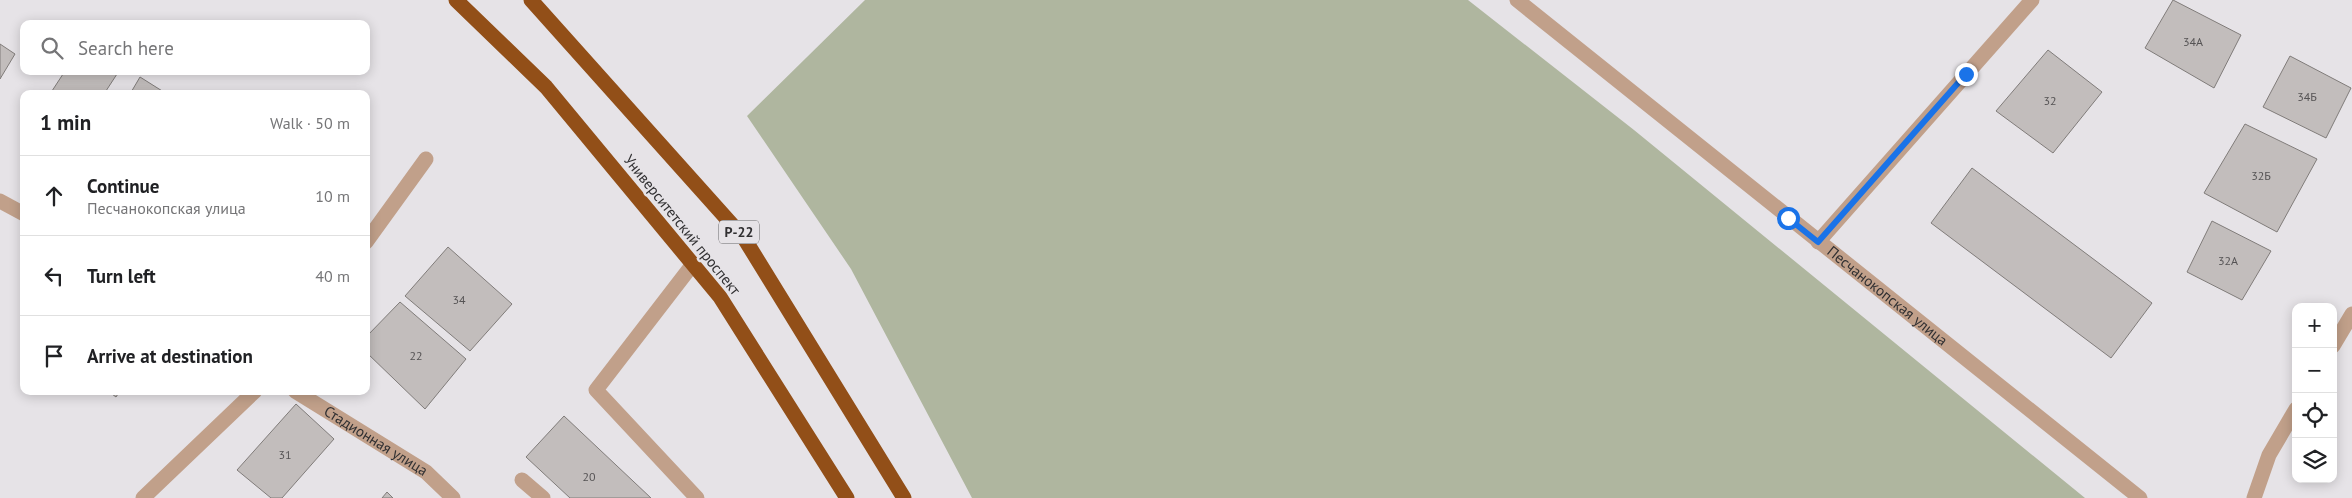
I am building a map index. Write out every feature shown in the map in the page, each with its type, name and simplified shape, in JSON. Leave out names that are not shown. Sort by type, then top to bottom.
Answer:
[{"type":"highway","name":"Университетский проспект","points":[[456,0],[546,87],[720,297],[847,498]]},
{"type":"highway","name":"Р-22","points":[[531,0],[744,238],[904,498]]},
{"type":"street","name":"Песчанокопская улица","points":[[1517,0],[2140,498]]},
{"type":"street","points":[[1818,242],[2032,0]]},
{"type":"street","points":[[370,236],[426,159]]},
{"type":"street","points":[[0,201],[20,212]]},
{"type":"street","points":[[693,264],[596,390],[697,498]]},
{"type":"street","points":[[2337,339],[2352,314]]},
{"type":"street","points":[[143,498],[251,395]]},
{"type":"street","name":"Стадионная улица","points":[[301,395],[426,472],[453,498]]},
{"type":"street","points":[[2254,498],[2269,455],[2292,416]]},
{"type":"street","points":[[522,480],[543,498]]},
{"type":"green space","points":[[865,0],[1468,0],[1634,130],[2085,498],[972,498],[851,269],[747,116]]},
{"type":"building","points":[[2173,0],[2241,35],[2214,88],[2145,48]]},
{"type":"building","points":[[0,44],[15,54],[0,79]]},
{"type":"building","points":[[2048,50],[2102,92],[2053,153],[1996,111]]},
{"type":"building","points":[[2290,56],[2351,88],[2326,138],[2263,107]]},
{"type":"building","points":[[62,75],[116,75],[107,90],[53,90]]},
{"type":"building","points":[[140,77],[161,90],[132,90]]},
{"type":"building","points":[[2245,124],[2317,159],[2277,232],[2204,193]]},
{"type":"building","points":[[1972,168],[2152,303],[2111,358],[1931,223]]},
{"type":"building","points":[[2212,221],[2271,251],[2242,300],[2187,272]]},
{"type":"building","points":[[448,247],[512,304],[470,351],[405,296]]},
{"type":"building","points":[[400,302],[466,359],[425,409],[370,356],[370,333]]},
{"type":"building","points":[[296,404],[334,439],[282,498],[271,498],[237,470]]},
{"type":"building","points":[[564,416],[651,498],[570,498],[526,457]]},
{"type":"building","points":[[387,492],[393,498],[382,498]]},
{"type":"route","points":[[1788,218],[1818,242],[1966,74]]}]
